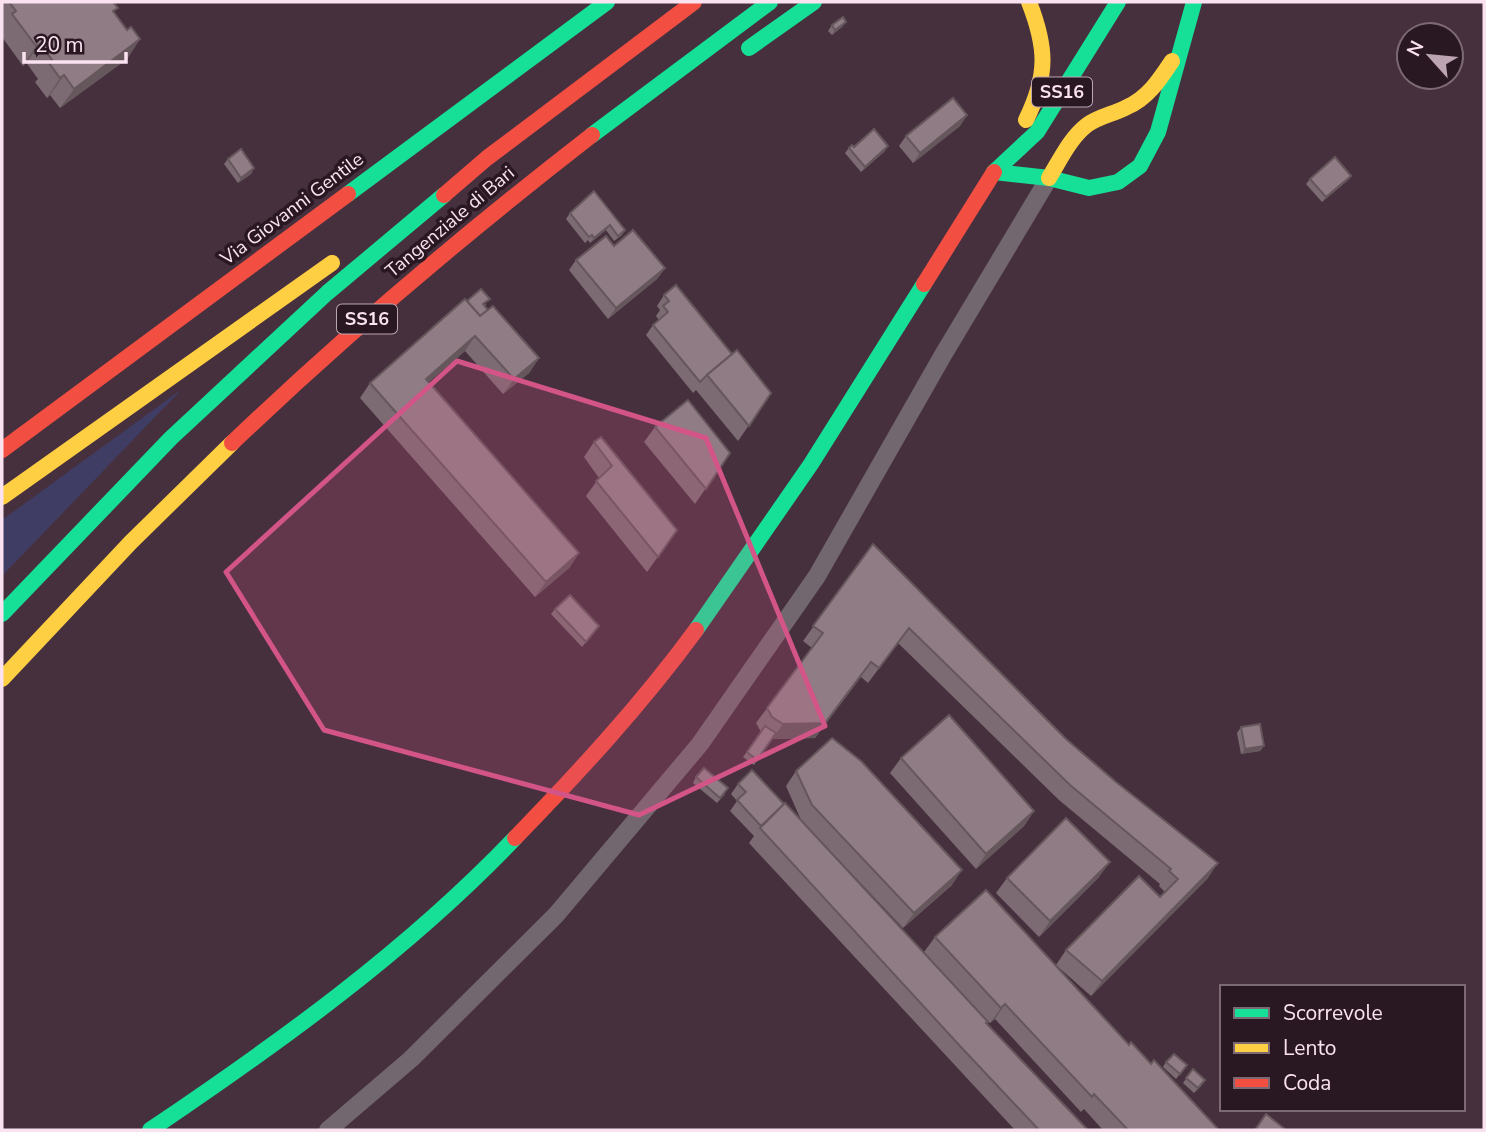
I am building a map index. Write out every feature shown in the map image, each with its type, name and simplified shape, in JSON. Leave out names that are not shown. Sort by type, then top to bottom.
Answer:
[{"type":"main road","name":"Via Giovanni Gentile","points":[[2,450],[607,2]]},
{"type":"main road","name":"Tangenziale di Bari","points":[[2,614],[181,429],[327,293],[487,158],[694,2]]},
{"type":"main road","name":"Tangenziale di Bari","points":[[2,680],[206,466],[359,325],[508,200],[643,94],[770,2]]},
{"type":"main road","points":[[740,55],[814,2]]},
{"type":"main road","points":[[150,1130],[233,1075],[358,980],[428,921],[500,855],[580,771],[692,636],[755,549],[1028,116],[1045,63],[1044,41],[1029,2]]},
{"type":"main road","name":"SS16","points":[[994,172],[1037,132],[1118,2]]},
{"type":"main road","points":[[994,172],[1049,178],[1089,188],[1118,182],[1140,166],[1158,132],[1194,2]]},
{"type":"main road","points":[[1049,178],[1072,140],[1087,124],[1133,105],[1152,89],[1180,51]]},
{"type":"main road","points":[[643,94],[682,85]]},
{"type":"main road","points":[[366,240],[487,158]]},
{"type":"main road","points":[[2,497],[344,254]]},
{"type":"lane","points":[[328,1130],[411,1059],[556,915],[700,744],[817,576],[943,355],[1049,178]]},
{"type":"highlighted area","points":[[457,361],[706,438],[825,726],[639,815],[324,730],[226,572]]},
{"type":"shaded area","points":[[182,389],[2,576],[2,520]]},
{"type":"building","points":[[9,2],[113,2],[118,8],[113,11],[127,30],[131,27],[140,39],[74,89],[64,75],[60,78],[49,63],[52,60],[42,46],[36,46],[12,14],[16,11]]},
{"type":"building","points":[[843,17],[846,22],[835,30],[832,25]]},
{"type":"building","points":[[953,98],[967,115],[920,153],[906,136]]},
{"type":"building","points":[[874,129],[888,146],[865,167],[849,148],[852,145],[854,147]]},
{"type":"building","points":[[241,149],[254,168],[241,178],[228,159]]},
{"type":"building","points":[[1335,157],[1351,176],[1326,197],[1310,179]]},
{"type":"building","points":[[594,191],[625,230],[618,236],[610,225],[594,238],[592,235],[589,237],[570,213]]},
{"type":"building","points":[[633,230],[665,268],[616,308],[576,260],[606,236],[614,246]]},
{"type":"building","points":[[676,285],[732,354],[700,382],[653,325],[668,312],[663,306],[669,301],[664,295]]},
{"type":"building","points":[[481,289],[490,299],[483,304],[488,310],[480,316],[467,301]]},
{"type":"building","points":[[465,299],[480,316],[493,306],[539,358],[514,379],[475,336],[426,379],[579,553],[546,582],[370,383]]},
{"type":"building","points":[[737,350],[771,393],[749,426],[707,375]]},
{"type":"building","points":[[688,400],[730,453],[706,489],[655,427]]},
{"type":"building","points":[[601,437],[677,530],[658,557],[596,481],[612,466],[594,442]]},
{"type":"building","points":[[873,544],[1066,739],[1218,863],[1102,981],[1066,950],[1139,876],[1160,897],[1178,879],[1169,871],[1171,869],[1070,785],[909,628],[879,668],[871,662],[825,723],[783,724],[772,717],[767,708],[823,633],[813,626]]},
{"type":"building","points":[[570,595],[599,626],[586,642],[555,609]]},
{"type":"building","points":[[949,715],[1034,811],[986,854],[901,758]]},
{"type":"building","points":[[1260,724],[1264,746],[1245,749],[1241,727]]},
{"type":"building","points":[[765,726],[776,733],[757,760],[747,752]]},
{"type":"building","points":[[832,738],[861,761],[962,870],[914,913],[812,805],[796,771]]},
{"type":"building","points":[[704,768],[728,788],[720,798],[696,777]]},
{"type":"building","points":[[752,770],[784,804],[761,826],[737,800],[746,792],[738,784]]},
{"type":"building","points":[[785,803],[1088,1130],[1039,1130],[960,1046],[760,828]]},
{"type":"building","points":[[1066,818],[1110,862],[1050,921],[1007,878]]},
{"type":"building","points":[[986,890],[1129,1045],[1131,1042],[1151,1064],[1154,1060],[1219,1130],[1128,1130],[1094,1094],[1092,1097],[1005,1004],[1001,1008],[935,937]]},
{"type":"building","points":[[1174,1054],[1187,1065],[1180,1074],[1166,1062]]},
{"type":"building","points":[[1193,1069],[1205,1080],[1198,1088],[1186,1078]]},
{"type":"building","points":[[1266,1114],[1286,1130],[1255,1130]]},
{"type":"traffic: fast","points":[[348,194],[607,2]]},
{"type":"traffic: fast","points":[[592,135],[770,2]]},
{"type":"traffic: fast","points":[[749,48],[814,2]]},
{"type":"traffic: fast","points":[[994,172],[1037,132],[1118,2]]},
{"type":"traffic: fast","points":[[994,172],[1049,178],[1089,188],[1118,182],[1140,166],[1158,132],[1194,2]]},
{"type":"traffic: fast","points":[[2,614],[171,438],[327,293],[444,195]]},
{"type":"traffic: fast","points":[[696,630],[811,464],[924,284]]},
{"type":"traffic: fast","points":[[150,1130],[246,1064],[340,994],[431,919],[515,838]]},
{"type":"traffic: slow","points":[[1026,120],[1038,89],[1042,61],[1039,34],[1029,2]]},
{"type":"traffic: slow","points":[[1049,178],[1081,130],[1141,99],[1172,61]]},
{"type":"traffic: slow","points":[[2,497],[332,263]]},
{"type":"traffic: slow","points":[[2,679],[131,542],[232,443]]},
{"type":"traffic: jam","points":[[444,195],[487,158],[694,2]]},
{"type":"traffic: jam","points":[[232,443],[408,284],[592,135]]},
{"type":"traffic: jam","points":[[924,284],[994,172]]},
{"type":"traffic: jam","points":[[2,450],[348,194]]},
{"type":"traffic: jam","points":[[515,838],[609,737],[654,685],[696,630]]}]
